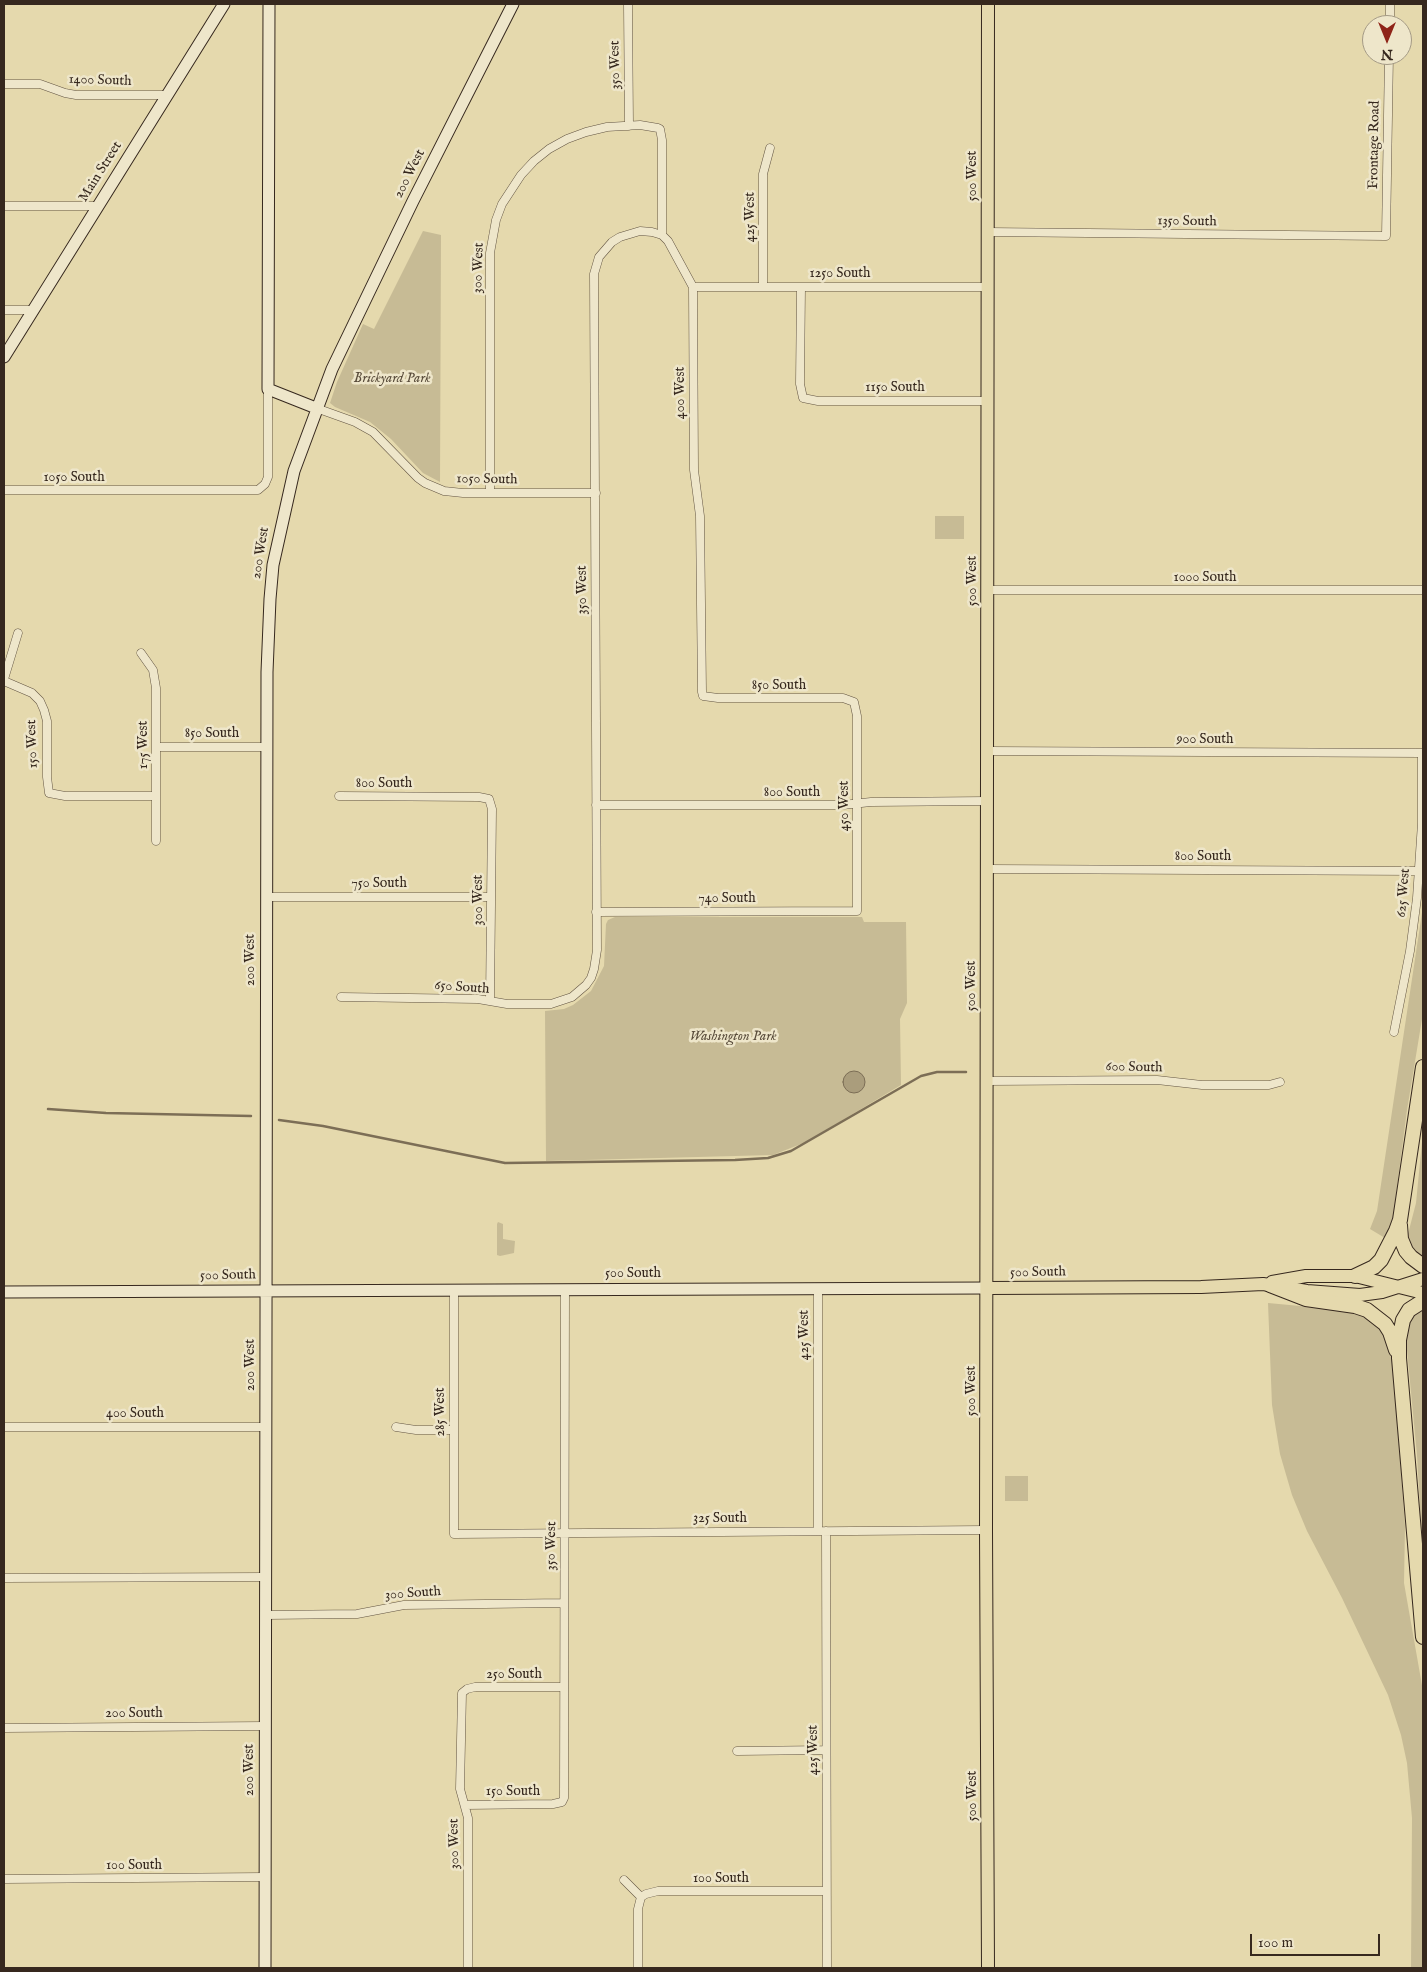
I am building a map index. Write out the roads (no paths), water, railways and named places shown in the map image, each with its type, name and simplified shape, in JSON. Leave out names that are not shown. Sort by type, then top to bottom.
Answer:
[{"type":"highway","points":[[1355,1276],[1374,1267],[1381,1260],[1392,1243],[1400,1220],[1423,1067]]},
{"type":"highway","points":[[1400,1220],[1402,1239],[1406,1251],[1410,1257],[1423,1266]]},
{"type":"highway","points":[[1266,1285],[1306,1299],[1355,1306],[1367,1310],[1380,1320],[1390,1332],[1399,1358]]},
{"type":"highway","points":[[1423,1301],[1409,1310],[1403,1320],[1399,1340],[1423,1638]]},
{"type":"main road","name":"Main Street","points":[[4,357],[224,4]]},
{"type":"main road","points":[[269,4],[268,389],[316,408]]},
{"type":"main road","name":"200 West","points":[[265,1968],[267,747],[268,642],[273,565],[294,471],[316,408],[332,370],[370,289],[513,4]]},
{"type":"main road","name":"500 West","points":[[988,4],[986,1530],[988,1968]]},
{"type":"main road","name":"500 South","points":[[1266,1285],[1306,1276],[1355,1276],[1423,1293]]},
{"type":"main road","name":"500 South","points":[[4,1292],[1266,1285],[1353,1295],[1374,1294],[1423,1279]]},
{"type":"street","name":"350 West","points":[[628,4],[629,126]]},
{"type":"street","name":"Frontage Road","points":[[1386,236],[1389,65]]},
{"type":"street","name":"1400 South","points":[[4,84],[40,84],[76,95],[167,95]]},
{"type":"street","points":[[629,126],[648,125],[660,129],[662,140],[662,235]]},
{"type":"street","name":"300 West","points":[[490,493],[490,253],[496,220],[502,204],[521,175],[549,149],[586,132],[607,127],[629,126]]},
{"type":"street","name":"425 West","points":[[763,287],[763,174],[770,148]]},
{"type":"street","points":[[4,206],[98,206]]},
{"type":"street","name":"350 West","points":[[579,992],[591,978],[597,950],[595,267],[605,249],[620,237],[640,231],[662,235]]},
{"type":"street","name":"1350 South","points":[[988,232],[1386,236]]},
{"type":"street","name":"400 West","points":[[662,235],[668,241],[693,287],[694,470],[700,516],[700,682],[704,696]]},
{"type":"street","name":"1250 South","points":[[693,287],[988,287]]},
{"type":"street","name":"1150 South","points":[[801,287],[800,384],[804,398],[818,401],[988,401]]},
{"type":"street","points":[[4,310],[33,310]]},
{"type":"street","name":"1050 South","points":[[4,490],[258,490],[267,481],[268,473],[268,389]]},
{"type":"street","name":"1050 South","points":[[316,408],[355,422],[373,432],[418,478],[434,488],[454,492],[596,493]]},
{"type":"street","name":"1000 South","points":[[988,590],[1423,590]]},
{"type":"street","points":[[4,680],[18,633]]},
{"type":"street","name":"175 West","points":[[141,653],[148,661],[155,679],[156,842]]},
{"type":"street","name":"150 West","points":[[4,680],[22,687],[36,696],[42,705],[47,721],[47,778],[49,793],[65,796],[156,796]]},
{"type":"street","name":"850 South","points":[[704,696],[718,698],[843,698],[854,702]]},
{"type":"street","name":"450 West","points":[[854,702],[857,716],[857,911]]},
{"type":"street","name":"850 South","points":[[156,747],[267,747]]},
{"type":"street","name":"900 South","points":[[988,751],[1422,753]]},
{"type":"street","name":"625 West","points":[[1394,1032],[1414,925],[1419,871],[1422,753]]},
{"type":"street","name":"800 South","points":[[339,796],[479,796],[489,799]]},
{"type":"street","name":"300 West","points":[[489,799],[492,809],[490,1001]]},
{"type":"street","name":"800 South","points":[[596,805],[842,805],[871,802],[988,801]]},
{"type":"street","name":"800 South","points":[[987,869],[1419,871]]},
{"type":"street","name":"750 South","points":[[267,897],[491,897]]},
{"type":"street","name":"740 South","points":[[596,912],[857,911]]},
{"type":"street","name":"650 South","points":[[341,997],[478,999],[507,1004],[551,1004],[565,1000],[579,992]]},
{"type":"street","name":"600 South","points":[[987,1081],[1157,1080],[1202,1085],[1269,1085],[1280,1082]]},
{"type":"street","name":"425 West","points":[[818,1288],[826,1750],[827,1968]]},
{"type":"street","name":"350 West","points":[[562,1802],[565,1793],[565,1289]]},
{"type":"street","name":"285 West","points":[[454,1290],[454,1534]]},
{"type":"street","name":"400 South","points":[[4,1427],[266,1427]]},
{"type":"street","points":[[396,1427],[416,1430],[454,1430]]},
{"type":"street","name":"325 South","points":[[454,1534],[986,1530]]},
{"type":"street","points":[[4,1578],[266,1577]]},
{"type":"street","name":"300 South","points":[[266,1615],[351,1614],[410,1604],[564,1603]]},
{"type":"street","name":"250 South","points":[[463,1690],[476,1687],[564,1687]]},
{"type":"street","name":"300 West","points":[[463,1690],[460,1699],[460,1789],[468,1818],[468,1968]]},
{"type":"street","name":"200 South","points":[[4,1728],[265,1726]]},
{"type":"street","points":[[737,1751],[826,1750]]},
{"type":"street","name":"150 South","points":[[465,1804],[553,1804],[562,1802]]},
{"type":"street","name":"100 South","points":[[4,1879],[265,1877]]},
{"type":"street","points":[[624,1880],[642,1897],[638,1908],[638,1968]]},
{"type":"street","name":"100 South","points":[[642,1897],[658,1891],[826,1891]]},
{"type":"waterway","points":[[279,1120],[323,1126],[505,1163],[768,1158],[791,1151],[921,1076],[937,1072],[966,1072]]},
{"type":"waterway","points":[[48,1109],[106,1113],[251,1116]]},
{"type":"park label","name":"Brickyard Park","points":[[392,379]]},
{"type":"park label","name":"Washington Park","points":[[733,1037]]}]
